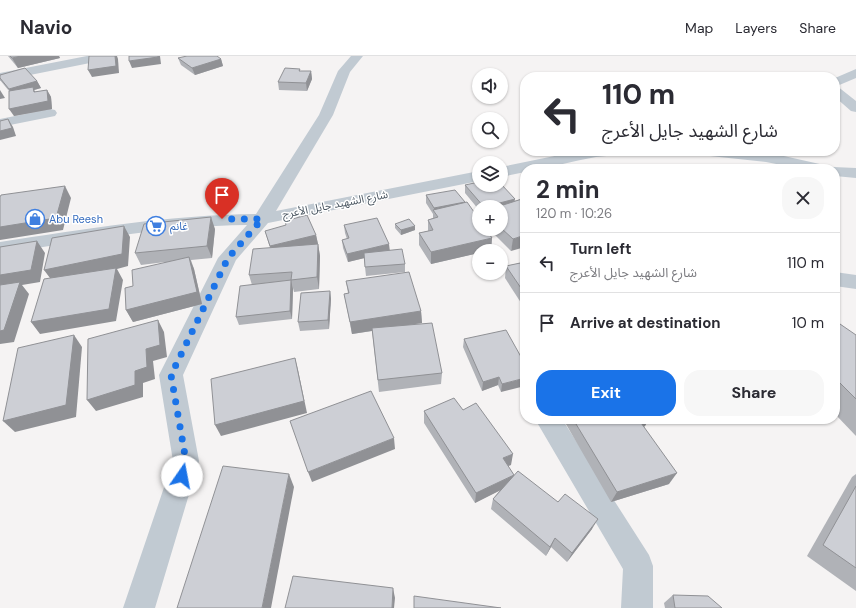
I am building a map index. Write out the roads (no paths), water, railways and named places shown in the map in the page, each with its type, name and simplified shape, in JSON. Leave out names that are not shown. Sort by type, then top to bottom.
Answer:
[{"type":"street","points":[[0,77],[105,56]]},
{"type":"street","points":[[139,608],[186,461],[171,375],[228,258],[262,219],[326,115],[344,71],[357,56]]},
{"type":"street","points":[[840,81],[856,73]]},
{"type":"street","points":[[840,94],[856,108]]},
{"type":"street","points":[[0,123],[50,114]]},
{"type":"street","points":[[539,164],[578,156]]},
{"type":"street","points":[[757,156],[801,164]]},
{"type":"street","points":[[508,171],[520,168]]},
{"type":"street","points":[[840,171],[856,173]]},
{"type":"street","name":"شارع الشهيد جايل الأعرج","points":[[0,248],[127,228],[209,220],[262,219],[472,177]]},
{"type":"street","points":[[840,280],[856,282]]},
{"type":"street","points":[[551,424],[638,566],[637,608]]},
{"type":"place","name":"Abu Reesh","points":[[35,219]]},
{"type":"place","name":"غانم","points":[[156,226]]}]
